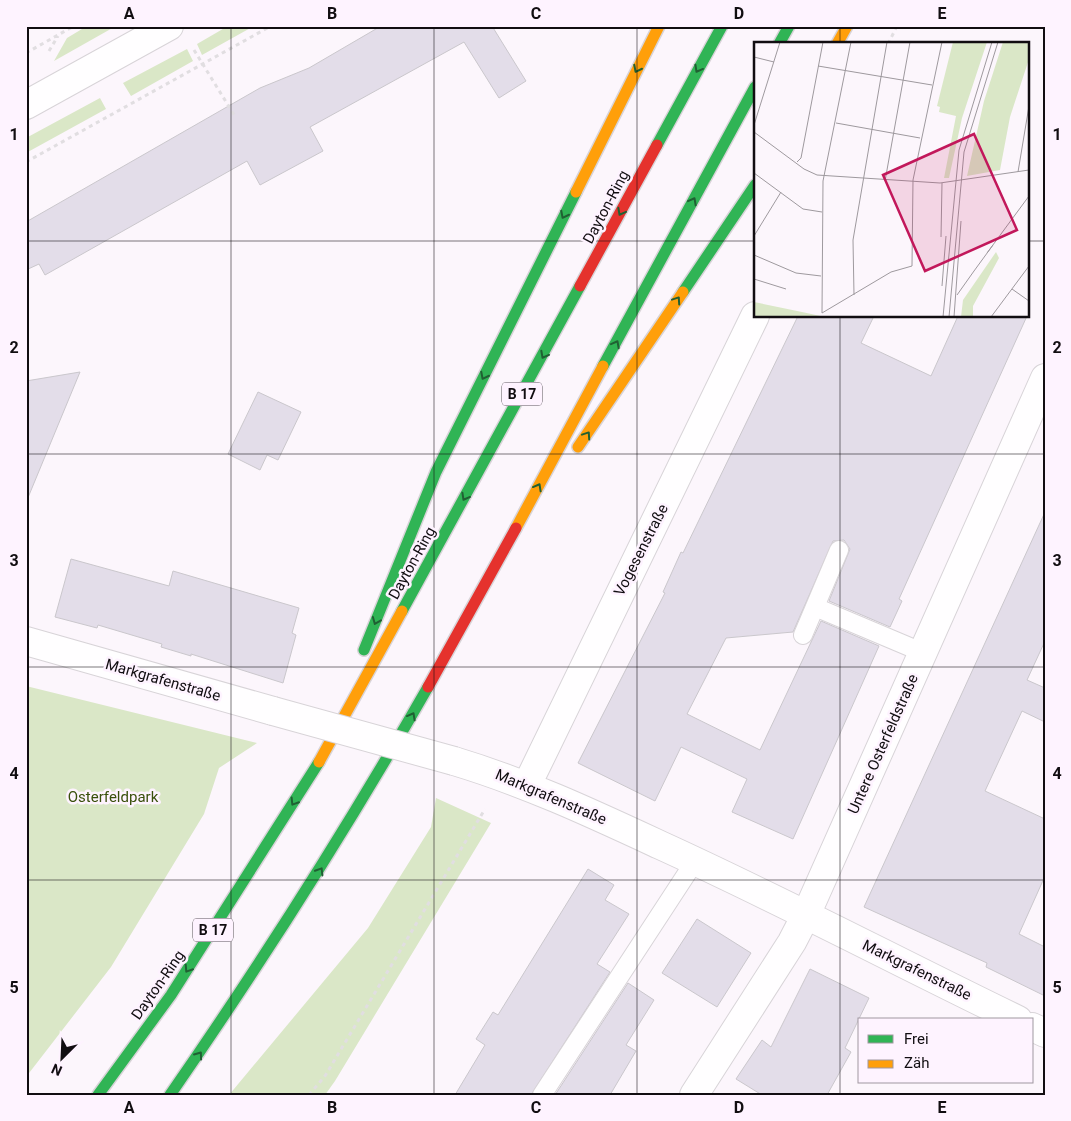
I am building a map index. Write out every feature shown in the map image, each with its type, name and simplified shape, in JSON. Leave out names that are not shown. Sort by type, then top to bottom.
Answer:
[{"type":"highway","points":[[320,760],[436,472],[659,26]]},
{"type":"highway","name":"Dayton-Ring","points":[[98,1095],[171,995],[320,760],[722,26]]},
{"type":"highway","points":[[780,42],[789,26]]},
{"type":"highway","points":[[838,42],[847,26]]},
{"type":"highway","points":[[170,1095],[218,1029],[315,879],[370,789],[481,591],[754,89]]},
{"type":"highway","points":[[570,459],[754,186]]},
{"type":"highway","points":[[481,591],[554,484]]},
{"type":"street","points":[[26,106],[169,26]]},
{"type":"street","name":"Vogesenstraße","points":[[516,781],[755,318]]},
{"type":"street","name":"Untere Osterfeldstraße","points":[[694,1095],[792,942],[806,915],[924,654],[1045,378]]},
{"type":"street","name":"Markgrafenstraße","points":[[26,641],[454,761],[516,781],[695,861],[1014,1018]]},
{"type":"lane","points":[[803,635],[839,550]]},
{"type":"lane","points":[[815,606],[924,654]]},
{"type":"lane","points":[[542,1095],[695,861]]},
{"type":"path","points":[[26,53],[74,26]]},
{"type":"path","points":[[26,162],[271,26]]},
{"type":"path","points":[[889,42],[897,26]]},
{"type":"path","points":[[193,49],[236,118]]},
{"type":"path","points":[[309,1095],[325,1076],[516,781]]},
{"type":"green space","points":[[87,26],[116,26],[54,61],[67,38]]},
{"type":"green space","points":[[228,26],[254,26],[202,55],[197,44]]},
{"type":"green space","points":[[187,49],[193,61],[131,96],[123,83]]},
{"type":"green space","points":[[100,98],[106,109],[26,153],[26,138]]},
{"type":"green space","name":"Osterfeldpark","points":[[26,686],[257,743],[219,768],[204,814],[111,967],[26,1077]]},
{"type":"green space","points":[[436,798],[491,823],[335,1081],[325,1095],[229,1095],[368,928],[431,827]]},
{"type":"building","points":[[381,26],[492,26],[526,81],[499,98],[464,42],[310,127],[323,151],[260,185],[247,161],[45,275],[39,264],[26,270],[26,222],[260,88],[309,68]]},
{"type":"building","points":[[797,318],[873,318],[861,343],[931,376],[957,318],[1026,318],[899,599],[902,601],[890,627],[829,601],[850,549],[844,540],[833,541],[793,632],[726,638],[687,714],[760,750],[821,621],[879,646],[793,839],[732,812],[747,779],[681,747],[655,801],[578,763],[665,593],[663,592],[681,552],[683,553]]},
{"type":"building","points":[[80,372],[27,500],[26,500],[26,381]]},
{"type":"building","points":[[258,392],[301,412],[278,460],[267,455],[260,470],[228,454]]},
{"type":"building","points":[[1045,512],[1045,641],[1027,680],[1045,688],[1045,722],[1022,711],[985,791],[1045,819],[1045,876],[1019,934],[1045,947],[1045,996],[986,967],[987,963],[864,907]]},
{"type":"building","points":[[71,559],[169,586],[173,571],[299,608],[292,633],[296,635],[283,683],[191,654],[191,656],[161,647],[162,644],[98,625],[97,628],[55,617]]},
{"type":"building","points":[[588,869],[614,885],[605,900],[629,914],[597,964],[610,972],[531,1095],[455,1095],[485,1045],[476,1039],[493,1012],[498,1015]]},
{"type":"building","points":[[697,919],[751,953],[717,1007],[662,973]]},
{"type":"building","points":[[810,969],[869,998],[845,1048],[851,1052],[827,1095],[762,1095],[736,1079],[762,1040],[771,1047]]},
{"type":"building","points":[[628,983],[654,1000],[626,1045],[636,1051],[610,1095],[555,1095]]},
{"type":"traffic: fast","points":[[657,145],[722,26]]},
{"type":"traffic: fast","points":[[780,42],[789,26]]},
{"type":"traffic: fast","points":[[603,366],[754,89]]},
{"type":"traffic: fast","points":[[683,292],[754,186]]},
{"type":"traffic: fast","points":[[364,650],[436,472],[576,192]]},
{"type":"traffic: fast","points":[[402,611],[580,286]]},
{"type":"traffic: fast","points":[[170,1095],[304,894],[428,687]]},
{"type":"traffic: fast","points":[[98,1095],[171,995],[319,762]]},
{"type":"traffic: slow","points":[[576,192],[659,26]]},
{"type":"traffic: slow","points":[[838,42],[847,26]]},
{"type":"traffic: slow","points":[[578,447],[683,292]]},
{"type":"traffic: slow","points":[[516,528],[603,366]]},
{"type":"traffic: slow","points":[[319,762],[402,611]]},
{"type":"traffic: jam","points":[[580,286],[657,145]]},
{"type":"traffic: jam","points":[[428,687],[516,528]]}]
